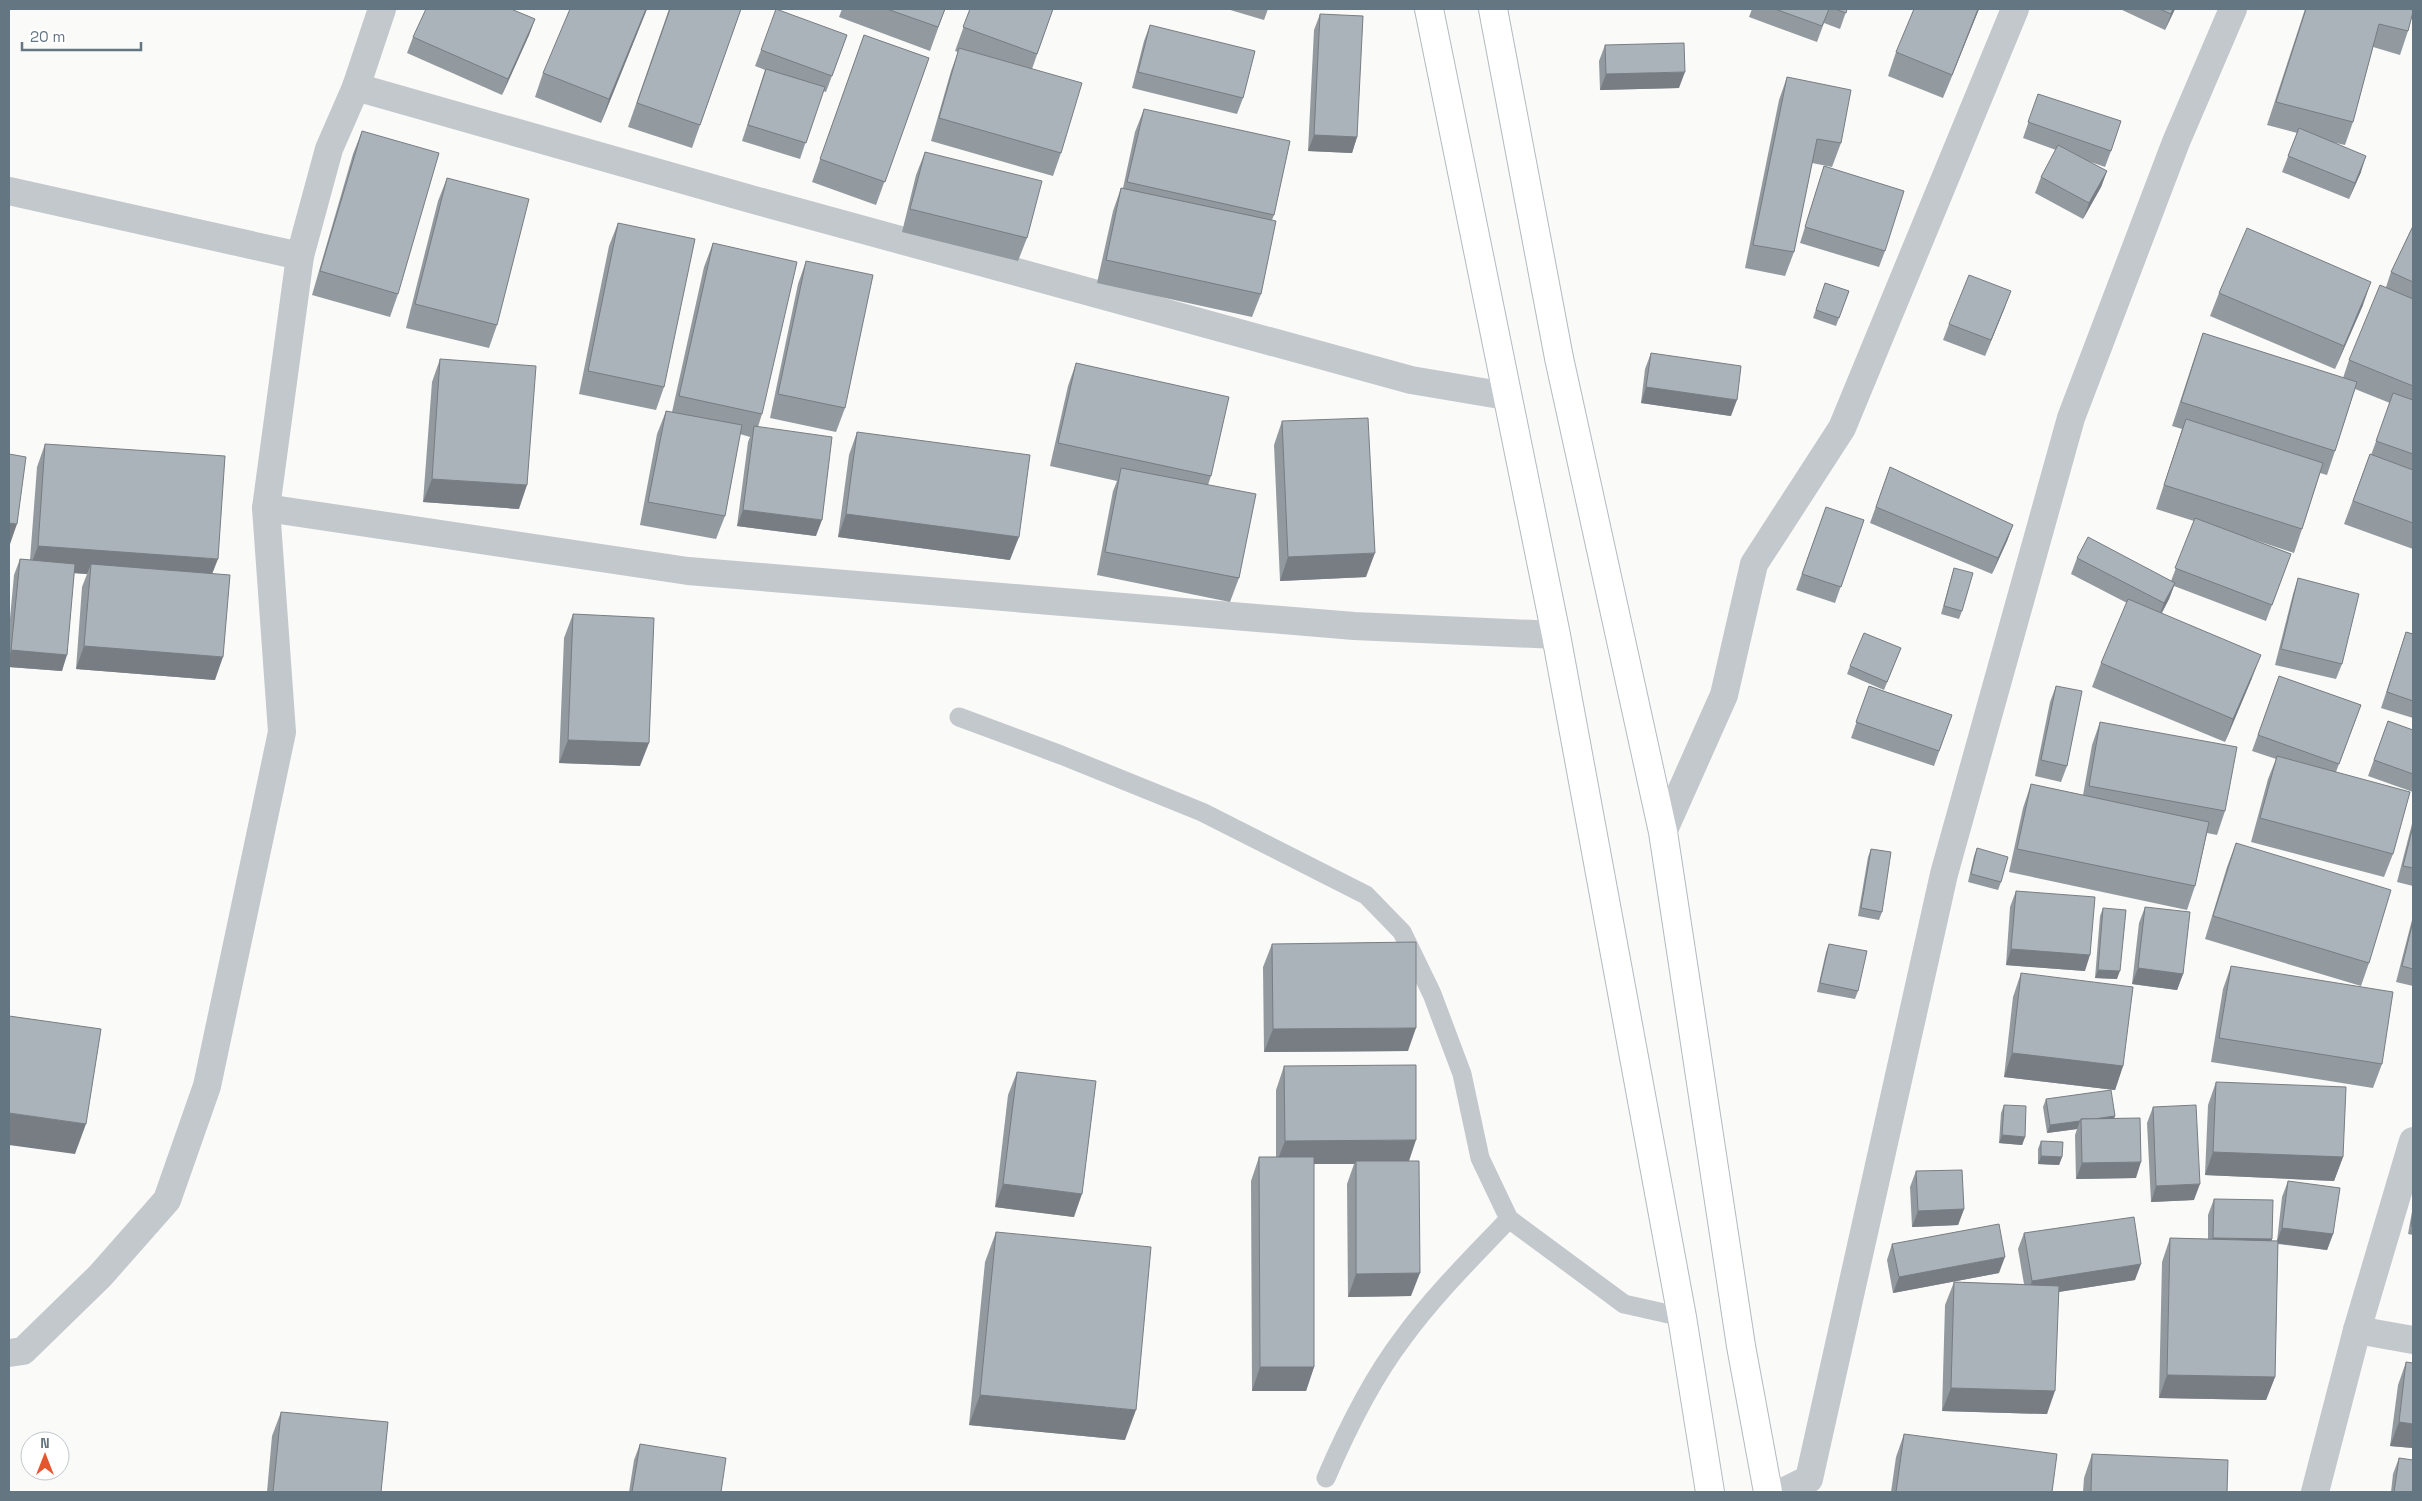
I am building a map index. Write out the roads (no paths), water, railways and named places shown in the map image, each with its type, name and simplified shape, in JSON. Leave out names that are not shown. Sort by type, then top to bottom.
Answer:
[{"type":"main road","points":[[1429,9],[1556,635],[1682,1317],[1710,1492]]},
{"type":"main road","points":[[1493,9],[1559,358],[1663,832],[1741,1346],[1768,1492]]},
{"type":"street","points":[[9,1353],[23,1351],[100,1276],[167,1200],[207,1086],[282,732],[266,508],[300,256],[329,149],[356,87],[382,9]]},
{"type":"street","points":[[1663,832],[1724,694],[1754,564],[1842,428],[2015,9]]},
{"type":"street","points":[[1783,1492],[1809,1479],[1944,874],[2071,418],[2176,142],[2233,9]]},
{"type":"street","points":[[356,87],[748,198],[1410,380],[1506,396]]},
{"type":"street","points":[[9,191],[300,256]]},
{"type":"street","points":[[266,508],[688,571],[1354,626],[1556,635]]},
{"type":"street","points":[[2315,1492],[2357,1330],[2413,1141]]},
{"type":"street","points":[[2357,1330],[2413,1340]]},
{"type":"lane","points":[[959,718],[1061,755],[1202,812],[1366,895],[1402,932],[1432,994],[1462,1074],[1480,1158],[1509,1219],[1624,1304],[1682,1317]]},
{"type":"lane","points":[[1326,1478],[1351,1420],[1402,1338],[1441,1291],[1509,1219]]}]
